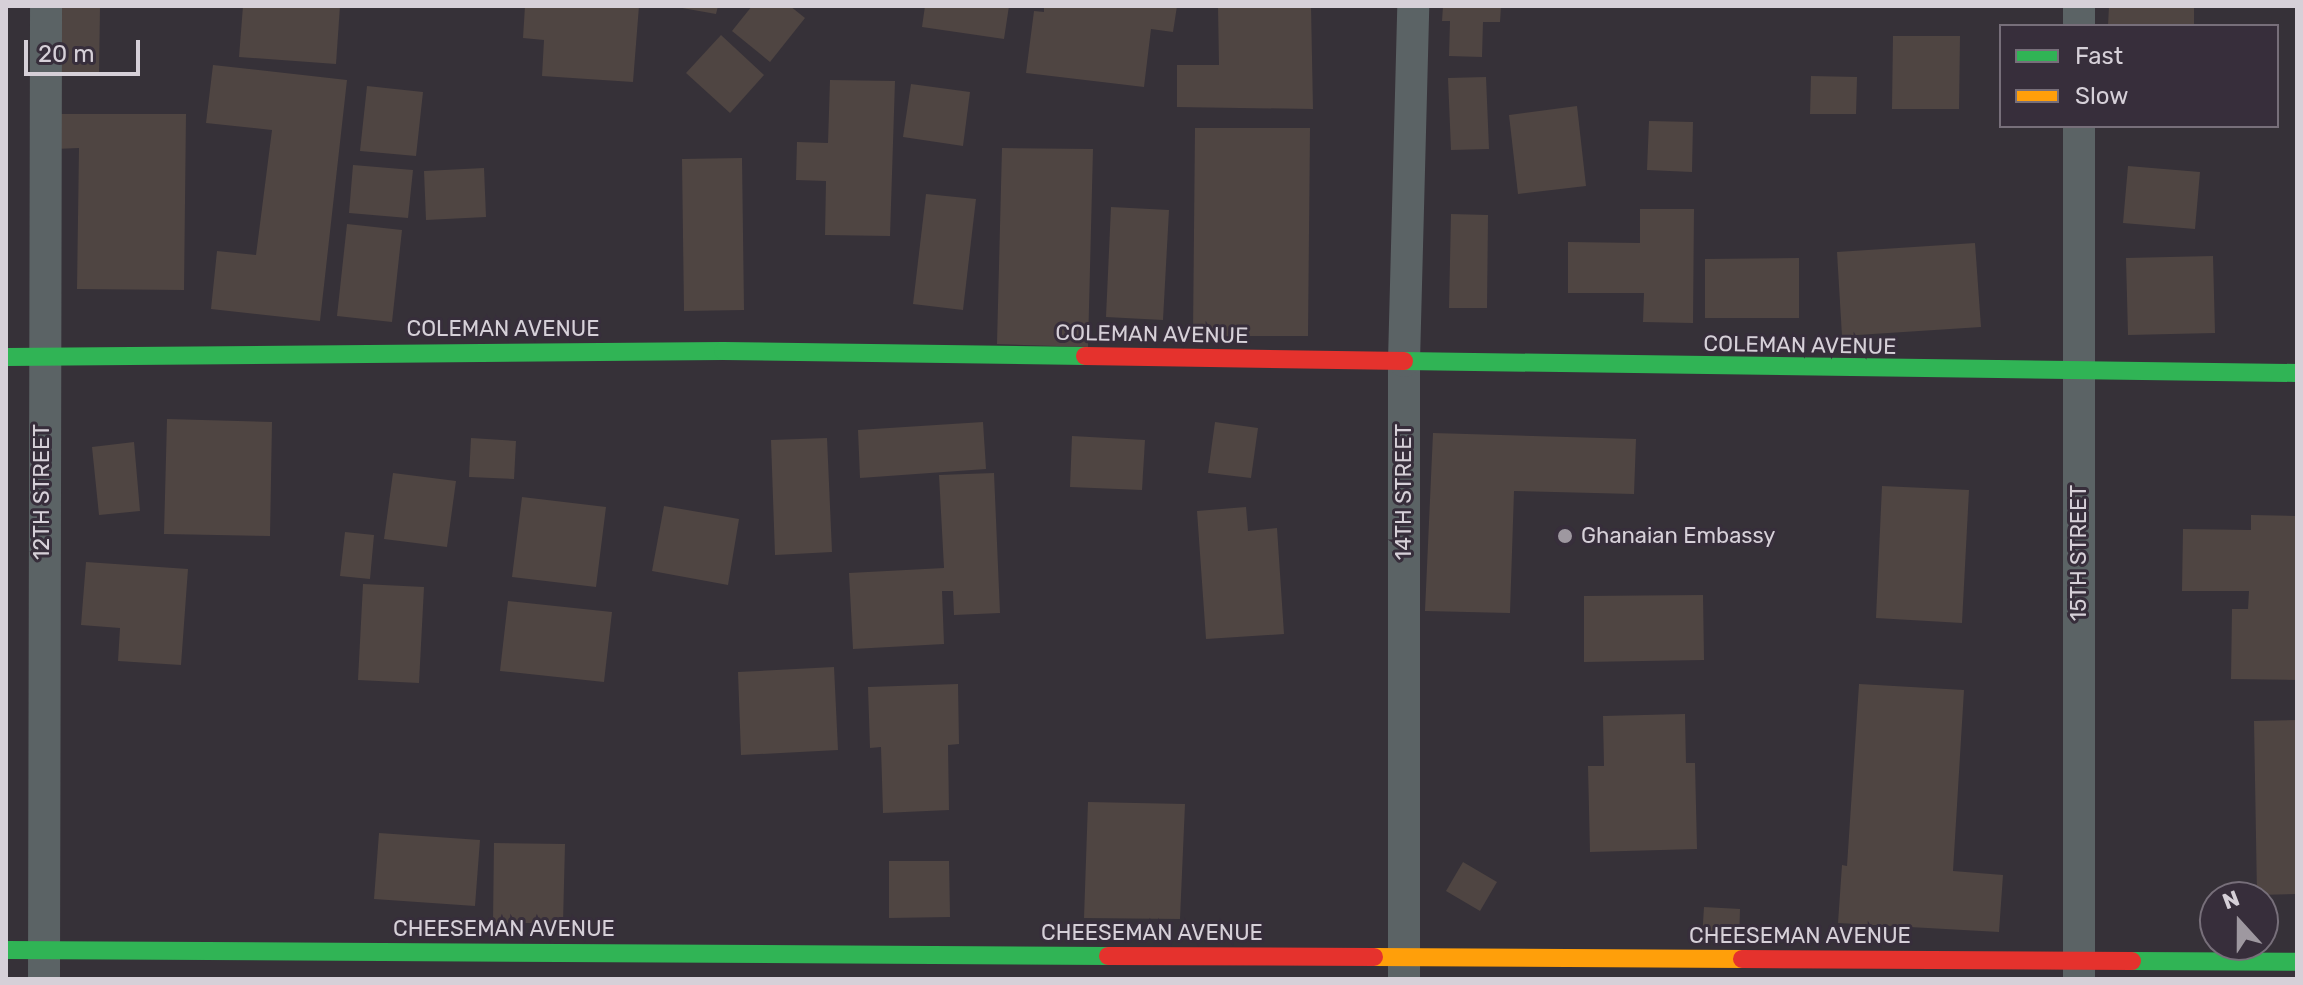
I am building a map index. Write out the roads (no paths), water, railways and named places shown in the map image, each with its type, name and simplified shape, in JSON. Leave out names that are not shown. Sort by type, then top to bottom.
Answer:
[{"type":"street","name":"12TH STREET","points":[[44,964],[42,356],[46,6]]},
{"type":"street","name":"14TH STREET","points":[[1405,968],[1404,361],[1413,6]]},
{"type":"street","name":"15TH STREET","points":[[2079,128],[2079,970]]},
{"type":"street","name":"COLEMAN AVENUE","points":[[6,357],[723,351],[2079,374],[2297,373]]},
{"type":"street","name":"CHEESEMAN AVENUE","points":[[6,950],[44,964],[2079,970],[2297,962]]},
{"type":"place","name":"Ghanaian Embassy","points":[[1565,536]]}]
